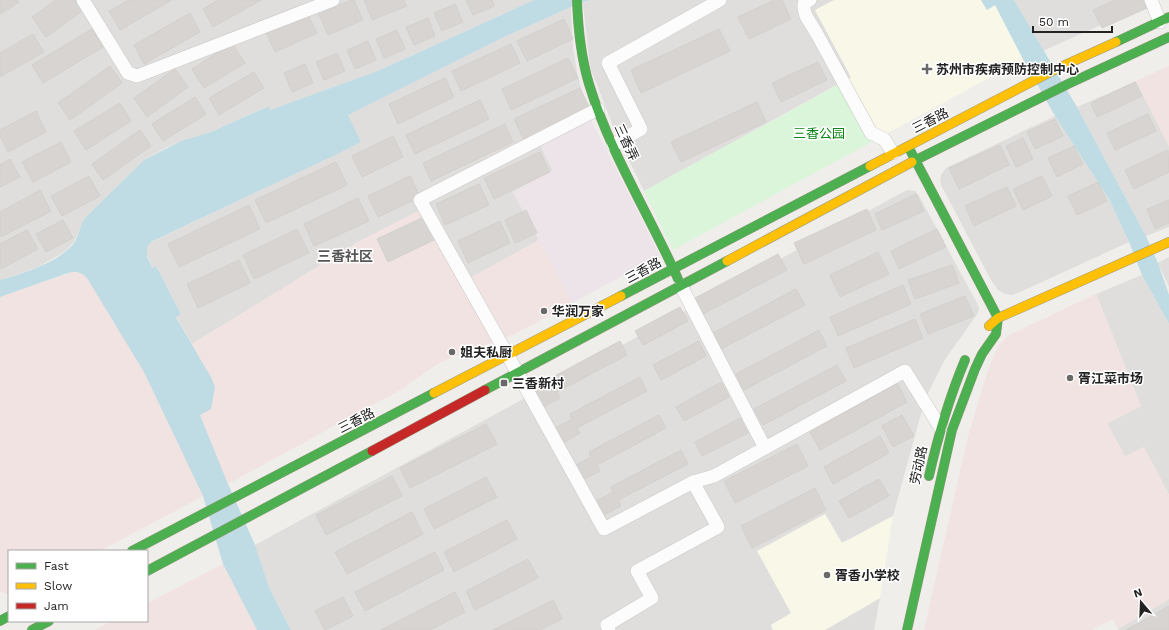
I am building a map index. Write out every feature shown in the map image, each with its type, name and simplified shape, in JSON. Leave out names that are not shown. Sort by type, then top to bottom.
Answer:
[{"type":"main road","name":"三香弄","points":[[577,3],[582,54],[592,94],[613,145],[674,268],[681,286]]},
{"type":"main road","name":"三香路","points":[[134,550],[893,153],[1056,69],[1164,19]]},
{"type":"main road","points":[[148,570],[916,160],[1039,98],[1169,37]]},
{"type":"main road","points":[[908,146],[998,318]]},
{"type":"main road","points":[[984,332],[998,318],[1169,242]]},
{"type":"main road","name":"劳动路","points":[[907,630],[954,423],[974,369],[982,354],[996,334],[998,318]]},
{"type":"main road","name":"劳动路","points":[[927,487],[940,427],[955,383],[970,351]]},
{"type":"main road","points":[[32,630],[47,622]]},
{"type":"street","points":[[83,0],[128,73],[137,76],[333,0]]},
{"type":"street","points":[[613,145],[641,129],[608,63],[720,0]]},
{"type":"street","points":[[810,0],[804,4],[806,16],[818,34],[870,133],[884,139],[893,153]]},
{"type":"street","points":[[1151,0],[1164,19]]},
{"type":"street","points":[[598,109],[420,200],[604,530],[693,482],[714,476],[904,371],[940,427]]},
{"type":"street","points":[[681,286],[765,448]]},
{"type":"street","points":[[609,630],[607,625],[652,598],[637,571],[718,527],[693,482]]},
{"type":"shaded area","points":[[0,0],[534,0],[380,70],[270,110],[268,106],[211,132],[181,141],[165,148],[144,160],[85,218],[74,242],[64,252],[38,267],[0,280]]},
{"type":"shaded area","points":[[590,0],[834,0],[815,10],[851,77],[644,191],[616,134],[590,67],[583,3]]},
{"type":"shaded area","name":"苏州市疾病预防控制中心","points":[[834,0],[981,0],[987,10],[995,5],[1024,61],[987,79],[877,139],[845,81],[851,77],[815,10]]},
{"type":"shaded area","points":[[1014,0],[1156,0],[1043,51]]},
{"type":"shaded area","points":[[571,7],[573,47],[577,72],[586,107],[539,143],[553,170],[513,192],[539,240],[466,281],[363,239],[192,344],[176,316],[181,314],[156,266],[152,268],[146,251],[148,244],[361,142],[347,115],[504,37]]},
{"type":"shaded area","points":[[1169,66],[1169,146],[1136,81]]},
{"type":"shaded area","points":[[1136,81],[1169,146],[1169,227],[1146,236],[1077,107]]},
{"type":"shaded area","points":[[1055,116],[1109,199],[1129,242],[1018,293],[1011,295],[1005,294],[998,290],[991,280],[941,185],[941,175],[946,168]]},
{"type":"shaded area","points":[[590,118],[660,256],[572,303],[513,192],[553,170],[539,143]]},
{"type":"shaded area","points":[[907,190],[915,191],[918,194],[977,303],[979,308],[978,313],[944,361],[925,399],[893,516],[842,543],[825,514],[792,613],[771,625],[773,630],[291,630],[270,590],[255,545]]},
{"type":"shaded area","points":[[426,207],[466,280],[539,240],[572,303],[513,335],[450,358],[436,365],[402,389],[228,484],[200,415],[215,387],[192,344],[363,239]]},
{"type":"shaded area","points":[[1169,257],[1169,287],[1158,263]]},
{"type":"shaded area","points":[[73,272],[83,274],[87,278],[140,363],[203,496],[102,550],[8,550],[8,594],[0,591],[0,297]]},
{"type":"shaded area","points":[[1142,275],[1169,324],[1169,495],[1144,447],[1125,457],[1107,423],[1141,406],[1096,294]]},
{"type":"shaded area","points":[[1096,294],[1141,406],[1107,424],[1125,456],[1144,447],[1169,495],[1169,599],[1118,629],[1113,619],[1092,630],[924,630],[968,436],[989,367],[999,345],[1009,335]]},
{"type":"shaded area","name":"胥香小学校","points":[[825,514],[842,543],[893,516],[880,598],[825,630],[773,630],[771,625],[791,613],[757,551]]},
{"type":"shaded area","points":[[223,564],[257,630],[95,630],[110,622],[148,622],[148,602]]},
{"type":"shaded area","points":[[880,598],[874,630],[825,630]]},
{"type":"shaded area","points":[[1169,599],[1169,630],[1118,630],[1118,629]]},
{"type":"green space","name":"三香公园","points":[[845,81],[877,139],[673,250],[644,191]]},
{"type":"water","points":[[534,0],[590,0],[504,37],[348,115],[361,142],[151,242],[147,247],[147,256],[152,268],[156,266],[181,314],[176,317],[212,379],[215,387],[211,409],[200,415],[255,545],[270,590],[291,630],[257,630],[223,564],[203,496],[144,372],[87,278],[78,272],[68,273],[0,297],[0,280],[40,266],[60,256],[68,250],[76,240],[85,218],[144,160],[181,141],[211,132],[269,106],[270,110],[380,70]]},
{"type":"water","points":[[981,0],[1014,0],[1077,107],[1146,236],[1158,263],[1169,295],[1169,324],[1142,275],[1129,242],[1109,199],[1055,116],[995,5],[987,10]]},
{"type":"building","points":[[0,0],[18,0],[19,2],[0,14]]},
{"type":"building","points":[[56,0],[75,0],[82,11],[46,37],[32,17]]},
{"type":"building","points":[[129,0],[172,0],[120,30],[109,11]]},
{"type":"building","points":[[218,0],[261,0],[213,27],[203,9]]},
{"type":"building","points":[[354,0],[363,20],[328,35],[319,14]]},
{"type":"building","points":[[364,0],[404,0],[407,6],[372,20]]},
{"type":"building","points":[[466,0],[492,0],[494,6],[473,15]]},
{"type":"building","points":[[774,0],[782,0],[791,19],[749,39],[738,17]]},
{"type":"building","points":[[1115,0],[1144,0],[1147,8],[1102,28],[1093,10]]},
{"type":"building","points":[[455,4],[463,22],[442,31],[434,13]]},
{"type":"building","points":[[190,13],[200,32],[144,64],[134,45]]},
{"type":"building","points":[[307,13],[317,33],[275,52],[266,32]]},
{"type":"building","points":[[428,18],[435,36],[414,45],[406,27]]},
{"type":"building","points":[[564,19],[573,39],[527,61],[517,41]]},
{"type":"building","points":[[92,29],[103,47],[43,83],[32,65]]},
{"type":"building","points":[[719,29],[730,51],[641,93],[631,70]]},
{"type":"building","points":[[397,30],[405,49],[384,58],[376,39]]},
{"type":"building","points":[[33,34],[44,52],[0,77],[0,53]]},
{"type":"building","points":[[368,41],[376,60],[355,69],[347,50]]},
{"type":"building","points":[[232,43],[245,63],[204,88],[192,69]]},
{"type":"building","points":[[511,44],[520,63],[461,91],[452,71]]},
{"type":"building","points":[[337,53],[345,71],[324,80],[316,62]]},
{"type":"building","points":[[568,58],[578,78],[511,110],[502,89]]},
{"type":"building","points":[[818,62],[827,80],[781,102],[772,83]]},
{"type":"building","points":[[305,64],[313,83],[292,92],[284,73]]},
{"type":"building","points":[[110,66],[122,83],[70,120],[58,103]]},
{"type":"building","points":[[175,69],[188,87],[147,117],[134,98]]},
{"type":"building","points":[[254,72],[264,88],[219,115],[209,98]]},
{"type":"building","points":[[445,78],[454,97],[398,124],[389,104]]},
{"type":"building","points":[[1135,82],[1142,96],[1097,117],[1091,103]]},
{"type":"building","points":[[580,88],[590,109],[524,140],[514,119]]},
{"type":"building","points":[[195,97],[206,114],[163,141],[152,124]]},
{"type":"building","points":[[480,100],[489,119],[415,154],[406,135]]},
{"type":"building","points":[[757,102],[766,122],[681,162],[671,142]]},
{"type":"building","points":[[120,103],[131,121],[86,150],[74,131]]},
{"type":"building","points":[[36,111],[46,132],[8,152],[0,136],[0,130]]},
{"type":"building","points":[[1148,114],[1156,131],[1115,150],[1107,133]]},
{"type":"building","points":[[1055,119],[1063,136],[1035,149],[1027,132]]},
{"type":"building","points":[[505,124],[513,142],[431,181],[423,163]]},
{"type":"building","points":[[140,130],[151,146],[103,180],[92,164]]},
{"type":"building","points":[[393,136],[403,157],[362,177],[352,156]]},
{"type":"building","points":[[1023,138],[1033,159],[1016,167],[1006,146]]},
{"type":"building","points":[[61,142],[71,162],[33,182],[22,162]]},
{"type":"building","points":[[1000,145],[1009,165],[959,189],[949,168]]},
{"type":"building","points":[[1074,146],[1083,164],[1057,177],[1048,158]]},
{"type":"building","points":[[1168,150],[1169,172],[1134,189],[1125,170]]},
{"type":"building","points":[[540,152],[550,172],[494,199],[484,178]]},
{"type":"building","points":[[10,159],[20,177],[0,187],[0,165]]},
{"type":"building","points":[[336,162],[347,185],[266,223],[255,200]]},
{"type":"building","points":[[89,176],[100,196],[62,216],[51,196]]},
{"type":"building","points":[[410,176],[420,197],[378,217],[368,196]]},
{"type":"building","points":[[1042,176],[1052,196],[1023,210],[1013,189]]},
{"type":"building","points":[[1098,182],[1107,201],[1077,215],[1068,196]]},
{"type":"building","points":[[479,184],[489,205],[445,225],[436,204]]},
{"type":"building","points":[[1007,187],[1016,206],[974,226],[965,206]]},
{"type":"building","points":[[40,190],[51,211],[1,237],[0,212]]},
{"type":"building","points":[[916,194],[924,211],[882,230],[875,214]]},
{"type":"building","points":[[358,198],[369,221],[314,246],[304,224]]},
{"type":"building","points":[[1169,200],[1169,223],[1155,229],[1147,209]]},
{"type":"building","points":[[249,205],[260,229],[179,267],[168,244]]},
{"type":"building","points":[[867,209],[876,230],[804,264],[794,243]]},
{"type":"building","points":[[526,210],[537,233],[515,243],[505,220]]},
{"type":"building","points":[[426,216],[436,239],[388,262],[377,239]]},
{"type":"building","points":[[63,220],[73,238],[46,252],[36,234]]},
{"type":"building","points":[[500,221],[510,243],[468,263],[458,241]]},
{"type":"building","points":[[297,229],[309,253],[254,279],[243,255]]},
{"type":"building","points":[[937,229],[946,247],[899,269],[891,251]]},
{"type":"building","points":[[27,230],[38,249],[1,269],[0,244]]},
{"type":"building","points":[[878,252],[889,274],[840,297],[830,275]]},
{"type":"building","points":[[778,254],[787,270],[703,314],[695,298]]},
{"type":"building","points":[[239,260],[250,283],[198,308],[187,284]]},
{"type":"building","points":[[952,265],[959,283],[915,299],[908,280]]},
{"type":"building","points":[[903,285],[911,304],[838,336],[830,317]]},
{"type":"building","points":[[796,289],[805,305],[721,349],[713,333]]},
{"type":"building","points":[[965,296],[974,316],[928,334],[920,314]]},
{"type":"building","points":[[680,307],[688,321],[643,345],[635,331]]},
{"type":"building","points":[[915,319],[923,338],[854,368],[846,348]]},
{"type":"building","points":[[819,330],[827,346],[744,390],[736,374]]},
{"type":"building","points":[[620,341],[627,355],[557,392],[560,398],[543,407],[535,392],[552,383],[549,379]]},
{"type":"building","points":[[699,341],[706,356],[661,380],[653,365]]},
{"type":"building","points":[[837,365],[846,381],[763,425],[754,409]]},
{"type":"building","points":[[640,377],[647,391],[577,428],[580,433],[563,443],[555,428],[572,419],[570,414]]},
{"type":"building","points":[[721,382],[729,397],[684,421],[676,407]]},
{"type":"building","points":[[897,383],[907,402],[820,450],[810,432]]},
{"type":"building","points":[[659,415],[666,428],[597,465],[600,471],[582,480],[574,466],[591,457],[589,452]]},
{"type":"building","points":[[902,415],[914,436],[893,447],[882,426]]},
{"type":"building","points":[[740,418],[748,433],[702,456],[695,442]]},
{"type":"building","points":[[486,424],[497,444],[410,488],[400,468]]},
{"type":"building","points":[[880,436],[889,453],[833,484],[824,467]]},
{"type":"building","points":[[797,444],[808,466],[735,503],[724,481]]},
{"type":"building","points":[[681,450],[688,464],[618,500],[621,506],[604,515],[596,501],[613,492],[611,487]]},
{"type":"building","points":[[392,476],[402,496],[326,535],[316,515]]},
{"type":"building","points":[[486,477],[497,497],[434,529],[424,509]]},
{"type":"building","points":[[879,479],[889,496],[849,518],[839,501]]},
{"type":"building","points":[[815,488],[826,510],[752,548],[741,526]]},
{"type":"building","points":[[412,512],[423,534],[347,574],[335,552]]},
{"type":"building","points":[[507,520],[517,539],[454,572],[444,552]]},
{"type":"building","points":[[435,552],[444,570],[365,611],[355,592]]},
{"type":"building","points":[[528,559],[538,578],[475,610],[466,591]]},
{"type":"building","points":[[455,592],[465,612],[430,630],[381,630]]},
{"type":"building","points":[[343,597],[353,616],[325,630],[315,611]]},
{"type":"building","points":[[553,600],[562,619],[540,630],[493,630]]},
{"type":"building","points":[[1169,606],[1169,630],[1126,630]]},
{"type":"traffic: fast","points":[[577,0],[579,32],[584,64],[598,110],[619,159],[678,279]]},
{"type":"traffic: fast","points":[[1116,42],[1169,17]]},
{"type":"traffic: fast","points":[[912,162],[1068,84],[1169,37]]},
{"type":"traffic: fast","points":[[907,630],[952,430],[975,369],[982,354],[996,334],[998,318],[910,150]]},
{"type":"traffic: fast","points":[[621,296],[870,166]]},
{"type":"traffic: fast","points":[[485,390],[727,261]]},
{"type":"traffic: fast","points":[[929,476],[944,417],[965,360]]},
{"type":"traffic: fast","points":[[134,550],[434,393]]},
{"type":"traffic: fast","points":[[148,570],[372,451]]},
{"type":"traffic: fast","points":[[0,621],[8,617]]},
{"type":"traffic: fast","points":[[32,630],[47,622]]},
{"type":"traffic: slow","points":[[870,166],[1056,69],[1116,42]]},
{"type":"traffic: slow","points":[[727,261],[912,162]]},
{"type":"traffic: slow","points":[[989,326],[998,318],[1169,242]]},
{"type":"traffic: slow","points":[[434,393],[621,296]]},
{"type":"traffic: jam","points":[[372,451],[485,390]]},
{"type":"place","name":"苏州市疾病预防控制中心","points":[[927,69]]},
{"type":"place","name":"华润万家","points":[[544,311]]},
{"type":"place","name":"姐夫私厨","points":[[452,352]]},
{"type":"place","name":"胥江菜市场","points":[[1070,378]]},
{"type":"place","name":"三香新村","points":[[504,383]]},
{"type":"place","name":"胥香小学校","points":[[827,575]]},
{"type":"district","name":"三香社区","points":[[345,256]]}]
